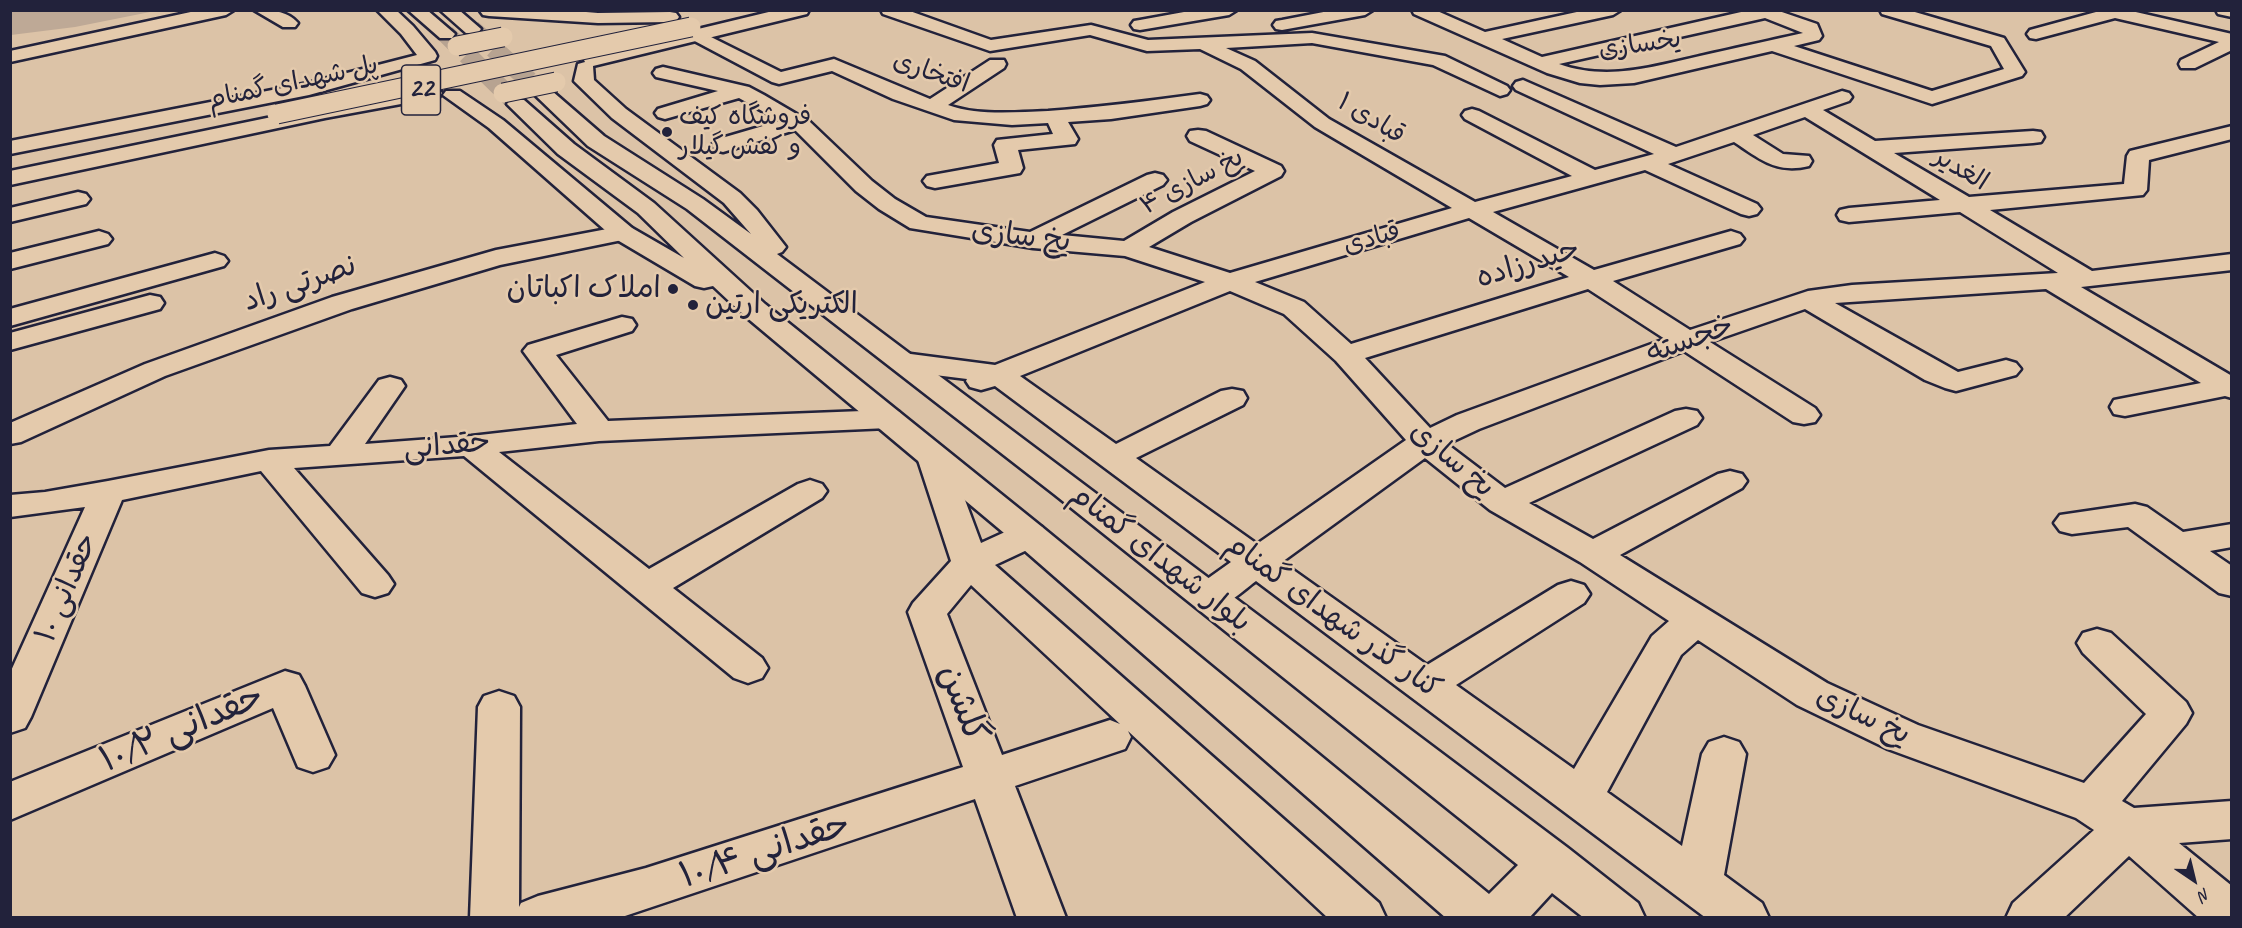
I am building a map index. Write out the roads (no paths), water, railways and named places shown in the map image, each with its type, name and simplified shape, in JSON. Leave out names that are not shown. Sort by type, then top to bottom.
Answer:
[{"type":"main road","points":[[10,57],[226,10]]},
{"type":"main road","points":[[262,10],[289,23]]},
{"type":"main road","name":"22","points":[[385,10],[407,30],[425,58]]},
{"type":"main road","points":[[416,10],[451,40]]},
{"type":"main road","points":[[448,10],[472,29]]},
{"type":"main road","points":[[697,10],[561,37],[591,46],[595,52],[584,81],[602,101],[640,132],[734,199],[809,290]]},
{"type":"main road","name":"پل شهدای گمنام","points":[[10,158],[729,10]]},
{"type":"main road","name":"پل شهدای گمنام","points":[[10,168],[762,10]]},
{"type":"main road","name":"22","points":[[488,11],[532,34],[451,40],[411,67],[406,75],[408,82],[417,88],[442,94],[510,98],[551,89],[589,64],[695,34],[801,10]]},
{"type":"main road","points":[[889,10],[990,46],[1091,30],[1146,46],[1312,38],[1438,60],[1500,90]]},
{"type":"main road","points":[[1140,25],[1178,14],[1229,10]]},
{"type":"main road","points":[[1253,30],[1365,10]]},
{"type":"main road","name":"یخسازی","points":[[1420,10],[1540,63],[1580,77],[1634,77],[1813,36],[1811,28],[1761,12]]},
{"type":"main road","points":[[1482,38],[1614,10]]},
{"type":"main road","points":[[1773,45],[1932,98],[2015,72],[1998,42],[1888,10]]},
{"type":"main road","points":[[2224,10],[2232,12]]},
{"type":"main road","points":[[488,11],[598,18],[669,17]]},
{"type":"main road","points":[[1540,63],[1761,12]]},
{"type":"main road","points":[[2036,34],[2108,12],[2232,41]]},
{"type":"main road","points":[[669,17],[656,24],[656,28],[669,34],[695,34]]},
{"type":"main road","points":[[2195,32],[2232,17]]},
{"type":"main road","name":"افتخاری","points":[[695,34],[779,78],[834,65],[900,95],[954,114],[1012,119],[1055,117],[1111,113],[1200,100]]},
{"type":"main road","points":[[2188,64],[2232,41]]},
{"type":"main road","name":"قبادی ۱","points":[[1202,43],[1248,65],[1322,123],[1591,279],[1804,415]]},
{"type":"main road","points":[[1318,56],[1330,55],[1352,45]]},
{"type":"main road","points":[[10,148],[309,88],[425,58]]},
{"type":"main road","points":[[1248,65],[1271,62]]},
{"type":"main road","points":[[932,106],[997,64]]},
{"type":"main road","name":"یخ سازی","points":[[663,73],[742,91],[798,123],[864,186],[887,204],[919,223],[1033,240],[1128,249],[1230,281],[1294,308],[1346,355],[1425,442],[1502,502],[1593,554],[1812,694],[1902,737],[2110,817],[2232,916]]},
{"type":"main road","points":[[1523,86],[1675,155]]},
{"type":"main road","points":[[309,88],[325,112]]},
{"type":"main road","name":"بلوار شهدای گمنام","points":[[551,89],[596,141],[695,204],[809,290],[1209,596],[1621,918]]},
{"type":"main road","points":[[665,113],[742,91]]},
{"type":"main road","points":[[10,178],[325,112],[442,94],[496,124],[622,233],[754,310]]},
{"type":"main road","name":"قبادی","points":[[946,395],[1230,281],[1472,210],[1675,155],[1842,97]]},
{"type":"main road","name":"بلوار شهدای گمنام","points":[[510,98],[566,149],[646,208],[754,310],[1029,536],[1482,918]]},
{"type":"main road","name":"الغدیر","points":[[1806,109],[2087,279]]},
{"type":"main road","points":[[1472,115],[1593,178]]},
{"type":"main road","points":[[935,181],[1012,168],[1005,145],[1067,139],[1055,117]]},
{"type":"main road","points":[[723,145],[798,123]]},
{"type":"main road","points":[[1849,215],[2135,190],[2138,156],[2232,132]]},
{"type":"main road","points":[[1736,134],[1778,160],[1801,161]]},
{"type":"main road","name":"یخ سازی ۴","points":[[1128,249],[1182,217],[1273,171],[1198,136]]},
{"type":"main road","points":[[1870,148],[2033,137]]},
{"type":"main road","points":[[1648,163],[1749,209]]},
{"type":"main road","points":[[1033,240],[1155,180]]},
{"type":"main road","points":[[10,215],[78,199]]},
{"type":"main road","name":"نصرتی راد","points":[[10,435],[155,370],[342,303],[496,258],[622,233]]},
{"type":"main road","points":[[10,261],[99,239]]},
{"type":"main road","name":"حیدرزاده","points":[[1346,355],[1591,279],[1731,239]]},
{"type":"main road","points":[[10,318],[216,261]]},
{"type":"main road","name":"خجسته","points":[[1209,596],[1425,442],[1468,422],[1688,340],[1808,299],[1852,292],[2053,282],[2232,262]]},
{"type":"main road","points":[[2053,282],[2230,387]]},
{"type":"main road","points":[[10,342],[206,288]]},
{"type":"main road","points":[[1808,299],[1936,374],[1956,382],[2007,369]]},
{"type":"main road","points":[[599,431],[538,351],[622,325]]},
{"type":"main road","name":"کنار گذر شهدای گمنام","points":[[903,362],[998,374],[1745,918]]},
{"type":"main road","points":[[340,455],[390,386]]},
{"type":"main road","points":[[2125,407],[2230,387]]},
{"type":"main road","points":[[1114,457],[1232,398]]},
{"type":"main road","points":[[1502,502],[1686,418]]},
{"type":"main road","name":"حقدانی","points":[[10,506],[45,503],[108,492],[269,460],[471,446],[599,431],[888,419]]},
{"type":"main road","points":[[471,446],[748,668]]},
{"type":"main road","points":[[933,457],[970,563],[1362,918]]},
{"type":"main road","points":[[269,460],[375,584]]},
{"type":"main road","points":[[1593,554],[1730,481]]},
{"type":"main road","points":[[647,586],[810,491]]},
{"type":"main road","name":"حقدانی ۱۰","points":[[10,717],[23,667],[108,492]]},
{"type":"main road","points":[[2072,523],[2135,514],[2232,584]]},
{"type":"main road","points":[[2177,545],[2232,535]]},
{"type":"main road","name":"گلشن","points":[[1029,536],[970,563],[927,612],[1042,918]]},
{"type":"main road","points":[[1426,685],[1571,594]]},
{"type":"main road","points":[[1581,798],[1666,646],[1695,620]]},
{"type":"main road","points":[[2030,918],[2110,817],[2171,713],[2097,643]]},
{"type":"main road","name":"حقدانی ۱۰/۲","points":[[10,802],[285,686],[313,755]]},
{"type":"main road","points":[[494,918],[499,707]]},
{"type":"main road","name":"حقدانی ۱۰/۴","points":[[538,918],[646,889],[1110,737]]},
{"type":"main road","points":[[1698,884],[1724,754]]},
{"type":"main road","points":[[2110,817],[2232,820]]},
{"type":"main road","points":[[1497,918],[1551,862]]},
{"type":"tunnel","points":[[472,29],[545,95]]},
{"type":"tunnel","points":[[446,34],[517,104]]},
{"type":"place","name":"فروشگاه کیف و کفش گیلار","points":[[667,132]]},
{"type":"place","name":"املاک اکباتان","points":[[673,289]]},
{"type":"place","name":"الکتریکی ارتین","points":[[693,305]]}]
